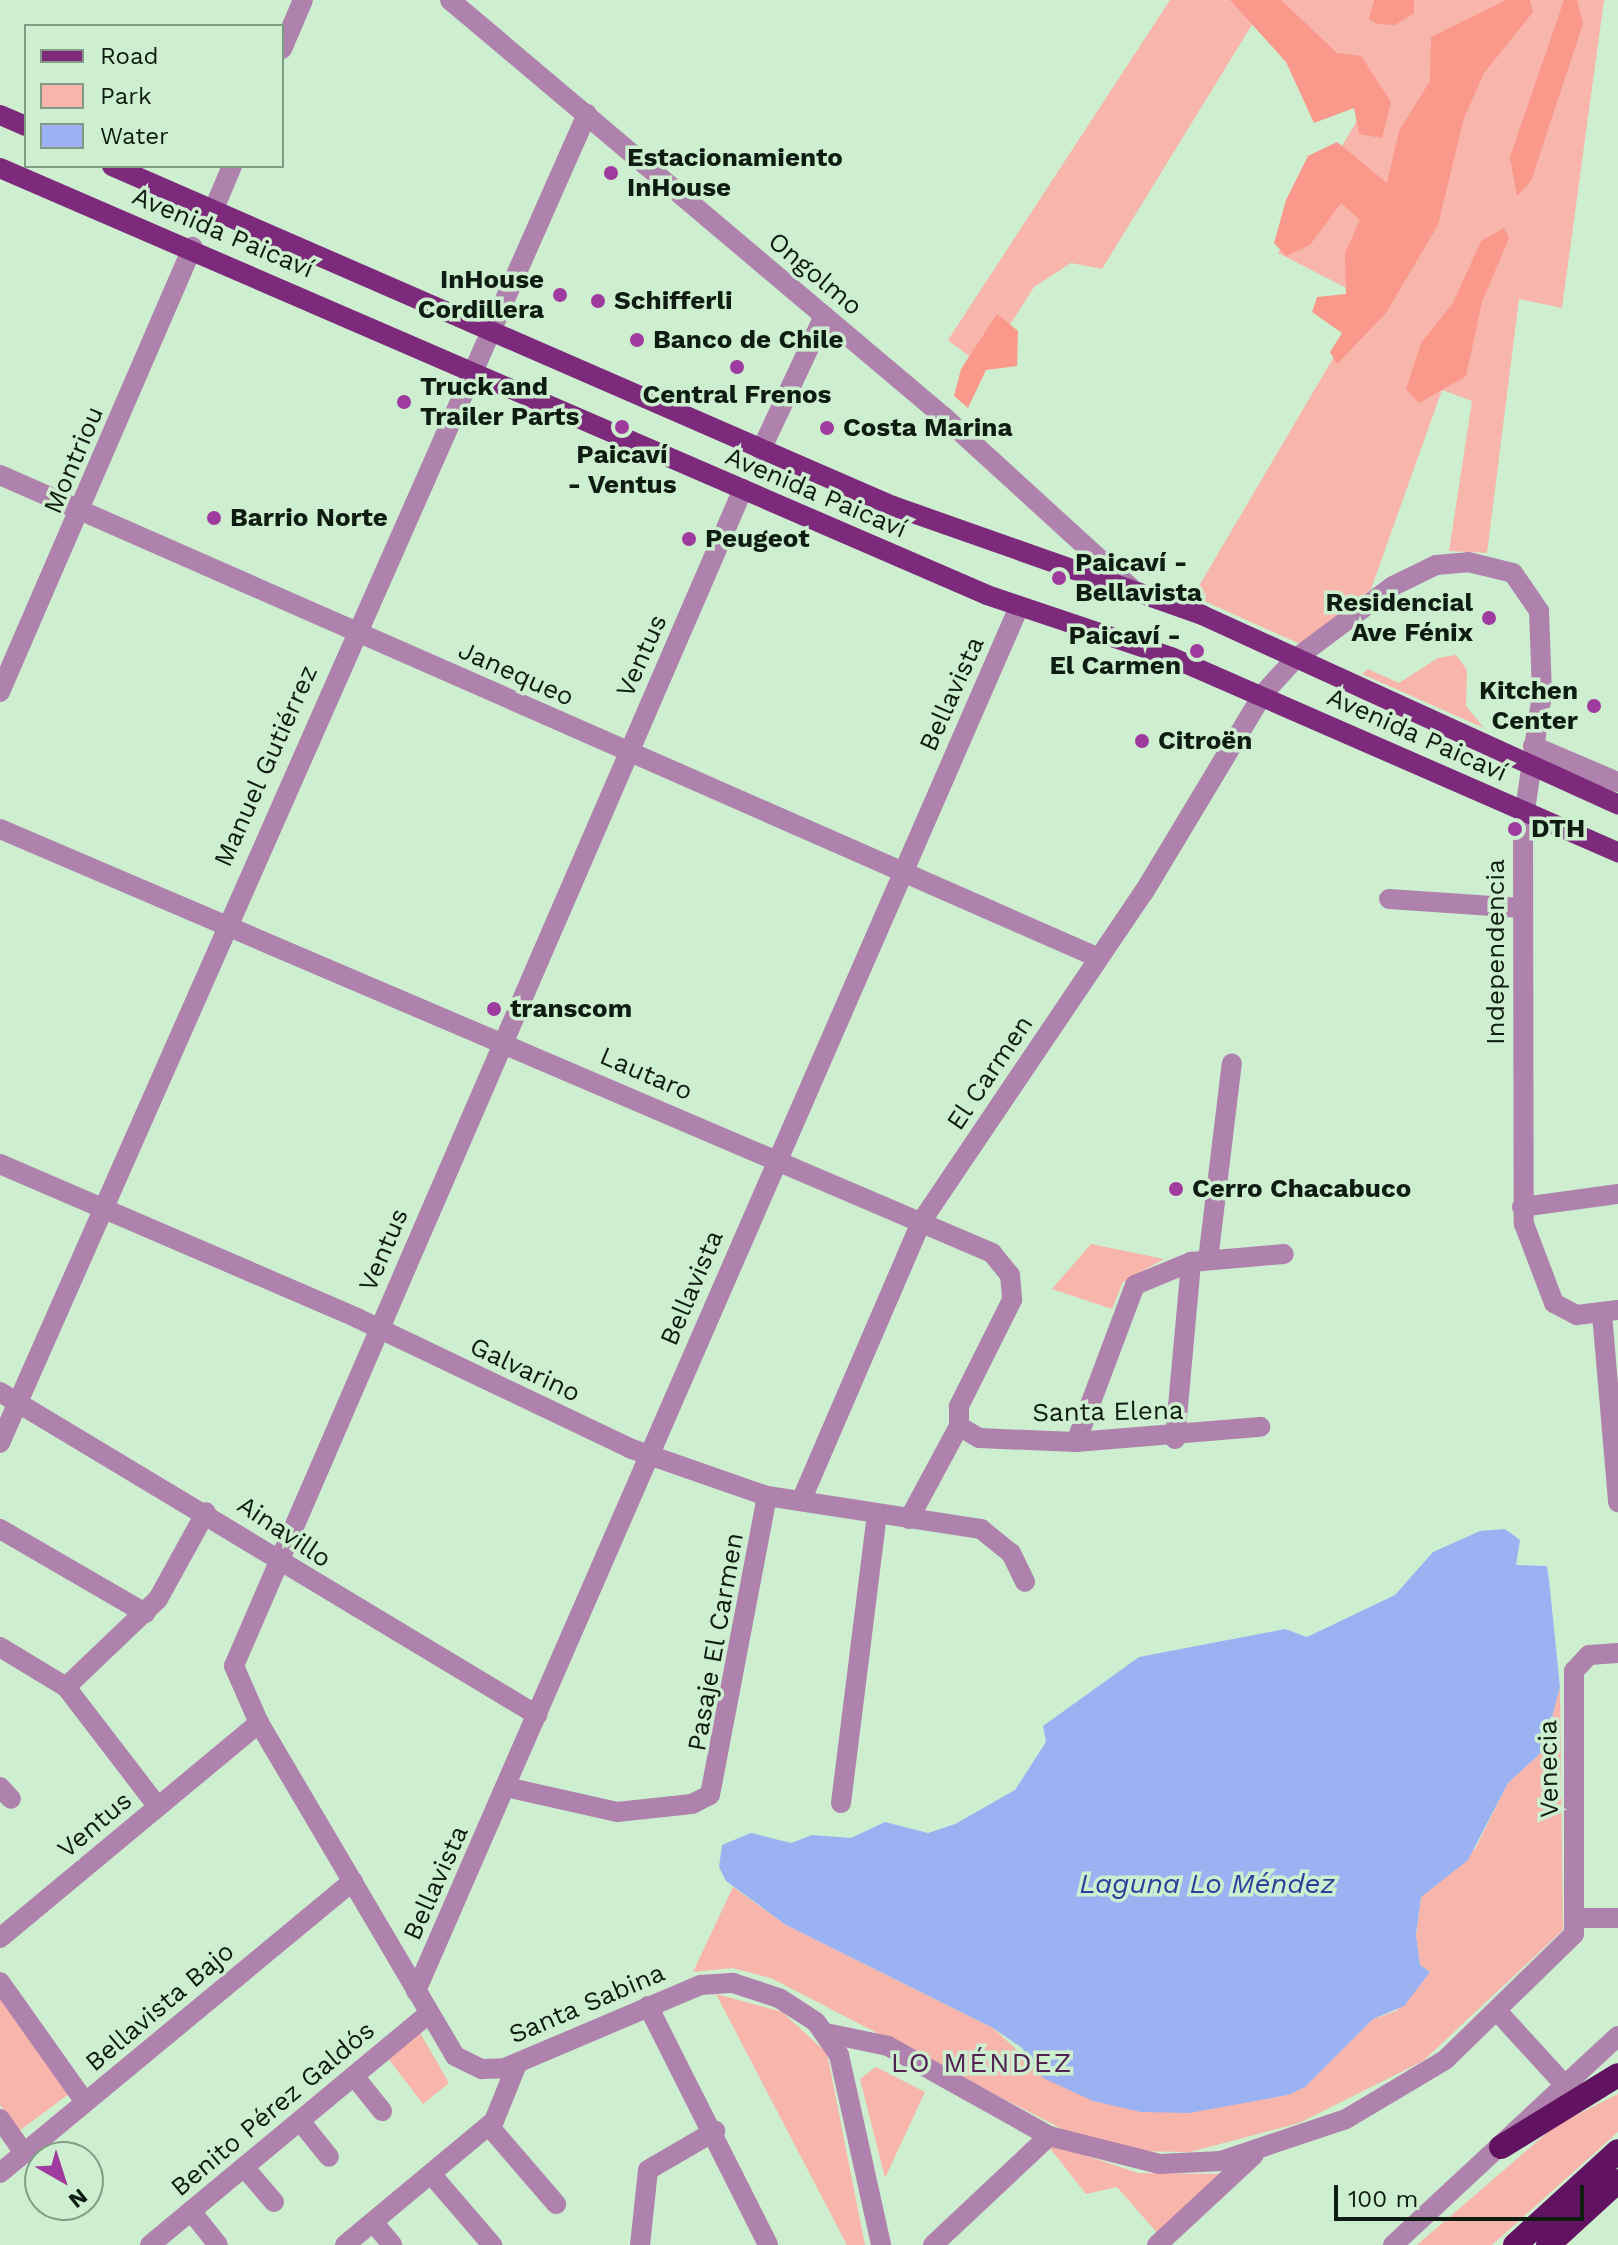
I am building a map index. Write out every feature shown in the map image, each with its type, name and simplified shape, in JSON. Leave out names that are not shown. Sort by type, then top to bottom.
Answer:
[{"type":"highway","points":[[1501,2147],[1618,2075]]},
{"type":"highway","points":[[1515,2245],[1618,2151]]},
{"type":"highway","points":[[1548,2245],[1618,2181]]},
{"type":"main road","points":[[0,115],[24,125]]},
{"type":"main road","name":"Avenida Paicaví","points":[[0,168],[193,247],[467,373],[1019,607],[1263,694],[1618,852]]},
{"type":"main road","name":"Avenida Paicaví","points":[[116,168],[488,327],[761,450],[952,530],[1140,594],[1531,756],[1618,805]]},
{"type":"street","points":[[284,44],[303,0]]},
{"type":"street","name":"Ongolmo","points":[[450,0],[824,316],[1140,594]]},
{"type":"street","name":"Manuel Gutiérrez","points":[[0,1443],[467,373],[587,114]]},
{"type":"street","points":[[213,211],[231,168]]},
{"type":"street","name":"Montriou","points":[[0,692],[193,247]]},
{"type":"street","points":[[761,450],[824,316]]},
{"type":"street","name":"Janequeo","points":[[0,475],[1099,958]]},
{"type":"street","name":"Ventus","points":[[0,1938],[259,1723],[234,1666],[743,489]]},
{"type":"street","name":"Independencia","points":[[1263,694],[1295,659],[1415,573],[1458,562],[1501,568],[1521,578],[1542,628],[1524,812],[1522,1207],[1531,1258],[1554,1303],[1571,1314],[1610,1312],[1618,1502]]},
{"type":"street","name":"Bellavista","points":[[416,1991],[1019,607]]},
{"type":"street","name":"El Carmen","points":[[801,1501],[921,1222],[1099,958],[1263,694]]},
{"type":"street","name":"Avenida Paicaví","points":[[1531,756],[1618,782]]},
{"type":"street","name":"Lautaro","points":[[0,829],[777,1158],[992,1253],[1012,1283],[1009,1307],[959,1406],[959,1426],[909,1519]]},
{"type":"street","points":[[1389,899],[1522,908]]},
{"type":"street","points":[[1175,1439],[1232,1063]]},
{"type":"street","name":"Galvarino","points":[[0,1164],[378,1329],[649,1454],[767,1496],[992,1534],[1025,1582]]},
{"type":"street","points":[[1522,1207],[1618,1194]]},
{"type":"street","points":[[1076,1442],[1135,1285],[1200,1261],[1284,1254]]},
{"type":"street","name":"Ainavillo","points":[[0,1392],[206,1512],[537,1715]]},
{"type":"street","name":"Santa Elena","points":[[959,1426],[979,1438],[1076,1442],[1175,1439],[1260,1427]]},
{"type":"street","name":"Pasaje El Carmen","points":[[506,1787],[617,1812],[692,1804],[710,1795],[767,1496]]},
{"type":"street","points":[[66,1687],[145,1613],[206,1512]]},
{"type":"street","points":[[841,1803],[877,1516]]},
{"type":"street","points":[[0,1529],[145,1613]]},
{"type":"street","points":[[0,1647],[66,1687],[158,1807]]},
{"type":"street","name":"Venecia","points":[[1577,1918],[1574,1671],[1589,1655],[1618,1653]]},
{"type":"street","name":"Santa Sabina","points":[[259,1723],[429,2013],[462,2062],[489,2070],[517,2064],[701,1985],[733,1983],[779,1998],[826,2033]]},
{"type":"street","name":"Bellavista Bajo","points":[[38,2141],[353,1881]]},
{"type":"street","points":[[826,2033],[888,2046],[1049,2136],[1160,2164],[1257,2152],[1346,2119],[1413,2083],[1497,2011],[1569,1943],[1577,1918],[1618,1918]]},
{"type":"street","points":[[0,1982],[85,2102]]},
{"type":"street","points":[[648,2006],[715,2131],[768,2245]]},
{"type":"street","points":[[1497,2011],[1563,2083]]},
{"type":"street","name":"Benito Pérez Galdós","points":[[150,2245],[429,2013]]},
{"type":"street","points":[[826,2033],[844,2069],[881,2245]]},
{"type":"street","points":[[1393,2245],[1501,2147],[1563,2083],[1618,2036]]},
{"type":"street","points":[[345,2245],[489,2126],[517,2064]]},
{"type":"street","points":[[354,2076],[382,2111]]},
{"type":"street","points":[[0,2119],[24,2153]]},
{"type":"street","points":[[300,2121],[329,2157]]},
{"type":"street","points":[[489,2126],[556,2204]]},
{"type":"street","points":[[640,2245],[648,2170],[715,2131]]},
{"type":"street","points":[[933,2245],[1049,2136]]},
{"type":"street","points":[[1162,2243],[1257,2152]]},
{"type":"street","name":"Bellavista Bajo","points":[[0,2173],[24,2153]]},
{"type":"street","points":[[244,2167],[274,2202]]},
{"type":"street","points":[[431,2174],[492,2245]]},
{"type":"street","points":[[191,2211],[218,2245]]},
{"type":"street","points":[[373,2222],[392,2245]]},
{"type":"green space","points":[[1170,0],[1604,0],[1562,308],[1519,299],[1487,553],[1449,551],[1472,401],[1442,390],[1371,589],[1300,644],[1193,596],[1368,299],[1278,253],[1364,109],[1261,10],[1102,269],[1071,263],[1034,287],[983,367],[948,340]]},
{"type":"green space","points":[[1456,655],[1467,670],[1466,706],[1484,728],[1362,674],[1368,669],[1399,683],[1438,658]]},
{"type":"green space","points":[[1091,1244],[1164,1259],[1123,1282],[1112,1309],[1052,1289]]},
{"type":"green space","points":[[1560,1687],[1563,1930],[1423,2061],[1299,2123],[1190,2152],[1127,2151],[1064,2130],[771,1978],[732,1968],[693,1972],[733,1887],[786,1925],[993,2028],[1032,2064],[1258,2100],[1288,2095],[1305,2087],[1373,2019],[1396,2011],[1430,1972],[1420,1965],[1416,1936],[1421,1897],[1475,1849],[1508,1783],[1543,1751]]},
{"type":"green space","points":[[716,1994],[782,2012],[827,2053],[865,2245],[847,2245]]},
{"type":"green space","points":[[0,1996],[69,2094],[19,2131],[0,2105]]},
{"type":"green space","points":[[419,2031],[449,2083],[423,2104],[387,2057]]},
{"type":"green space","points":[[876,2067],[925,2092],[885,2178],[860,2079]]},
{"type":"green space","points":[[1618,2094],[1618,2132],[1492,2245],[1417,2245],[1555,2126]]},
{"type":"green space","points":[[1045,2142],[1138,2173],[1223,2174],[1159,2235],[1117,2187],[1086,2194]]},
{"type":"shaded area","points":[[1230,0],[1281,0],[1337,53],[1361,56],[1391,102],[1382,138],[1359,134],[1354,108],[1314,123],[1286,62]]},
{"type":"shaded area","points":[[1374,0],[1414,0],[1414,13],[1395,25],[1377,24],[1369,19]]},
{"type":"shaded area","points":[[1506,0],[1530,0],[1533,12],[1484,73],[1464,118],[1438,225],[1386,313],[1337,364],[1330,352],[1342,333],[1312,312],[1317,297],[1346,294],[1345,253],[1360,220],[1341,203],[1310,245],[1286,256],[1274,243],[1286,200],[1308,156],[1337,142],[1387,183],[1399,131],[1430,81],[1431,37]]},
{"type":"shaded area","points":[[1564,0],[1577,0],[1583,24],[1531,181],[1517,196],[1510,157]]},
{"type":"shaded area","points":[[1504,228],[1509,238],[1482,302],[1466,376],[1419,403],[1406,389],[1421,343],[1453,303],[1481,241]]},
{"type":"shaded area","points":[[997,314],[1018,331],[1017,366],[986,370],[968,408],[954,396],[961,369]]},
{"type":"water","name":"Laguna Lo Méndez","points":[[1505,1529],[1520,1540],[1516,1565],[1547,1566],[1560,1687],[1543,1751],[1508,1783],[1468,1860],[1421,1897],[1416,1935],[1420,1965],[1430,1972],[1404,2006],[1373,2019],[1305,2087],[1288,2095],[1189,2113],[1141,2112],[1093,2101],[1043,2078],[1022,2048],[993,2028],[786,1925],[726,1881],[719,1867],[722,1845],[751,1833],[791,1843],[812,1835],[851,1838],[885,1822],[928,1833],[955,1824],[1015,1790],[1046,1742],[1043,1726],[1139,1657],[1285,1629],[1307,1637],[1395,1595],[1433,1552],[1480,1531]]},
{"type":"place","name":"Estacionamiento InHouse","points":[[611,173]]},
{"type":"place","name":"InHouse Cordillera","points":[[560,295]]},
{"type":"place","name":"Schifferli","points":[[598,301]]},
{"type":"place","name":"Banco de Chile","points":[[637,340]]},
{"type":"place","name":"Central Frenos","points":[[737,367]]},
{"type":"place","name":"Truck and Trailer Parts","points":[[404,402]]},
{"type":"place","name":"Paicaví - Ventus","points":[[622,427]]},
{"type":"place","name":"Costa Marina","points":[[827,428]]},
{"type":"place","name":"Barrio Norte","points":[[214,518]]},
{"type":"place","name":"Peugeot","points":[[689,539]]},
{"type":"place","name":"Paicaví - Bellavista","points":[[1059,578]]},
{"type":"place","name":"Residencial Ave Fénix","points":[[1489,618]]},
{"type":"place","name":"Paicaví - El Carmen","points":[[1197,651]]},
{"type":"place","name":"Kitchen Center","points":[[1594,706]]},
{"type":"place","name":"Citroën","points":[[1142,741]]},
{"type":"place","name":"DTH","points":[[1515,829]]},
{"type":"place","name":"transcom","points":[[494,1009]]},
{"type":"place","name":"Cerro Chacabuco","points":[[1176,1189]]},
{"type":"district","name":"LO MÉNDEZ","points":[[982,2063]]}]
